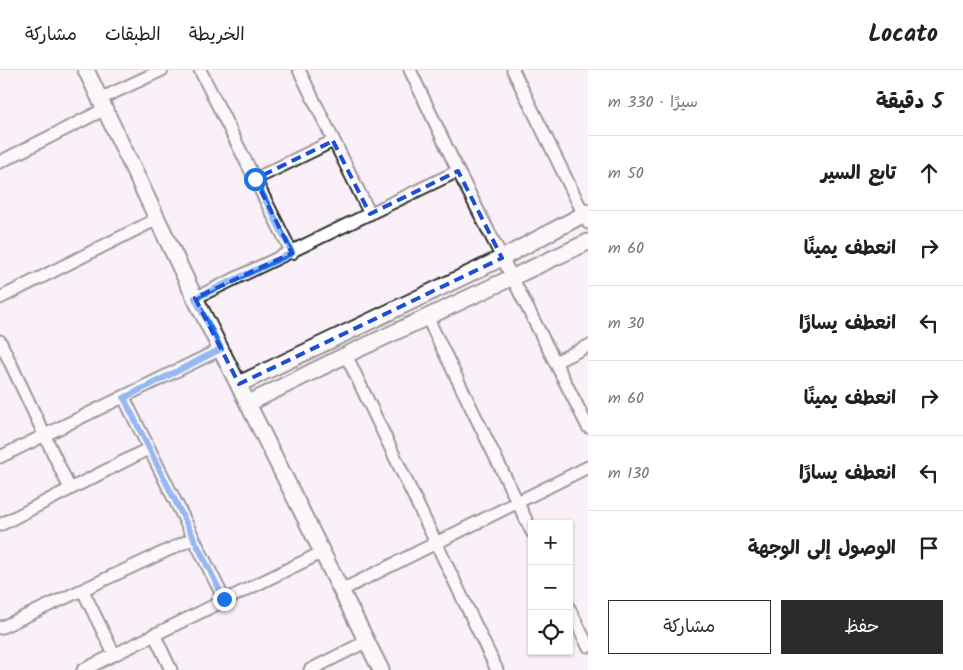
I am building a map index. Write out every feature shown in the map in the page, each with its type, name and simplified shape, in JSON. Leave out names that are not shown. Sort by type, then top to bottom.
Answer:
[{"type":"street","points":[[86,70],[195,298],[381,670]]},
{"type":"street","points":[[0,162],[162,70]]},
{"type":"street","points":[[200,70],[292,253]]},
{"type":"street","points":[[299,70],[370,214]]},
{"type":"street","points":[[410,70],[458,171],[588,427]]},
{"type":"street","points":[[239,384],[587,217],[514,70]]},
{"type":"street","points":[[255,179],[333,141]]},
{"type":"street","points":[[195,298],[292,253],[458,171]]},
{"type":"street","points":[[0,298],[157,219]]},
{"type":"street","points":[[249,403],[346,355],[588,242]]},
{"type":"street","points":[[427,317],[528,524]]},
{"type":"street","points":[[0,341],[70,489]]},
{"type":"street","points":[[555,362],[588,346]]},
{"type":"street","points":[[0,457],[221,349]]},
{"type":"street","points":[[346,355],[496,670]]},
{"type":"street","points":[[124,398],[192,539],[224,599]]},
{"type":"street","points":[[0,525],[148,450]]},
{"type":"street","points":[[342,590],[588,467]]},
{"type":"street","points":[[0,628],[192,539]]},
{"type":"street","points":[[83,670],[224,599],[323,552]]},
{"type":"street","points":[[83,591],[114,654]]},
{"type":"street","points":[[570,610],[588,646]]},
{"type":"street","points":[[154,634],[171,670]]},
{"type":"street","points":[[310,670],[367,641]]},
{"type":"highlighted area","points":[[333,141],[370,214],[458,171],[502,258],[239,384],[195,298],[292,253],[255,179]]},
{"type":"route","points":[[224,599],[192,539],[124,398],[221,349],[195,298],[292,253],[255,179]]}]
